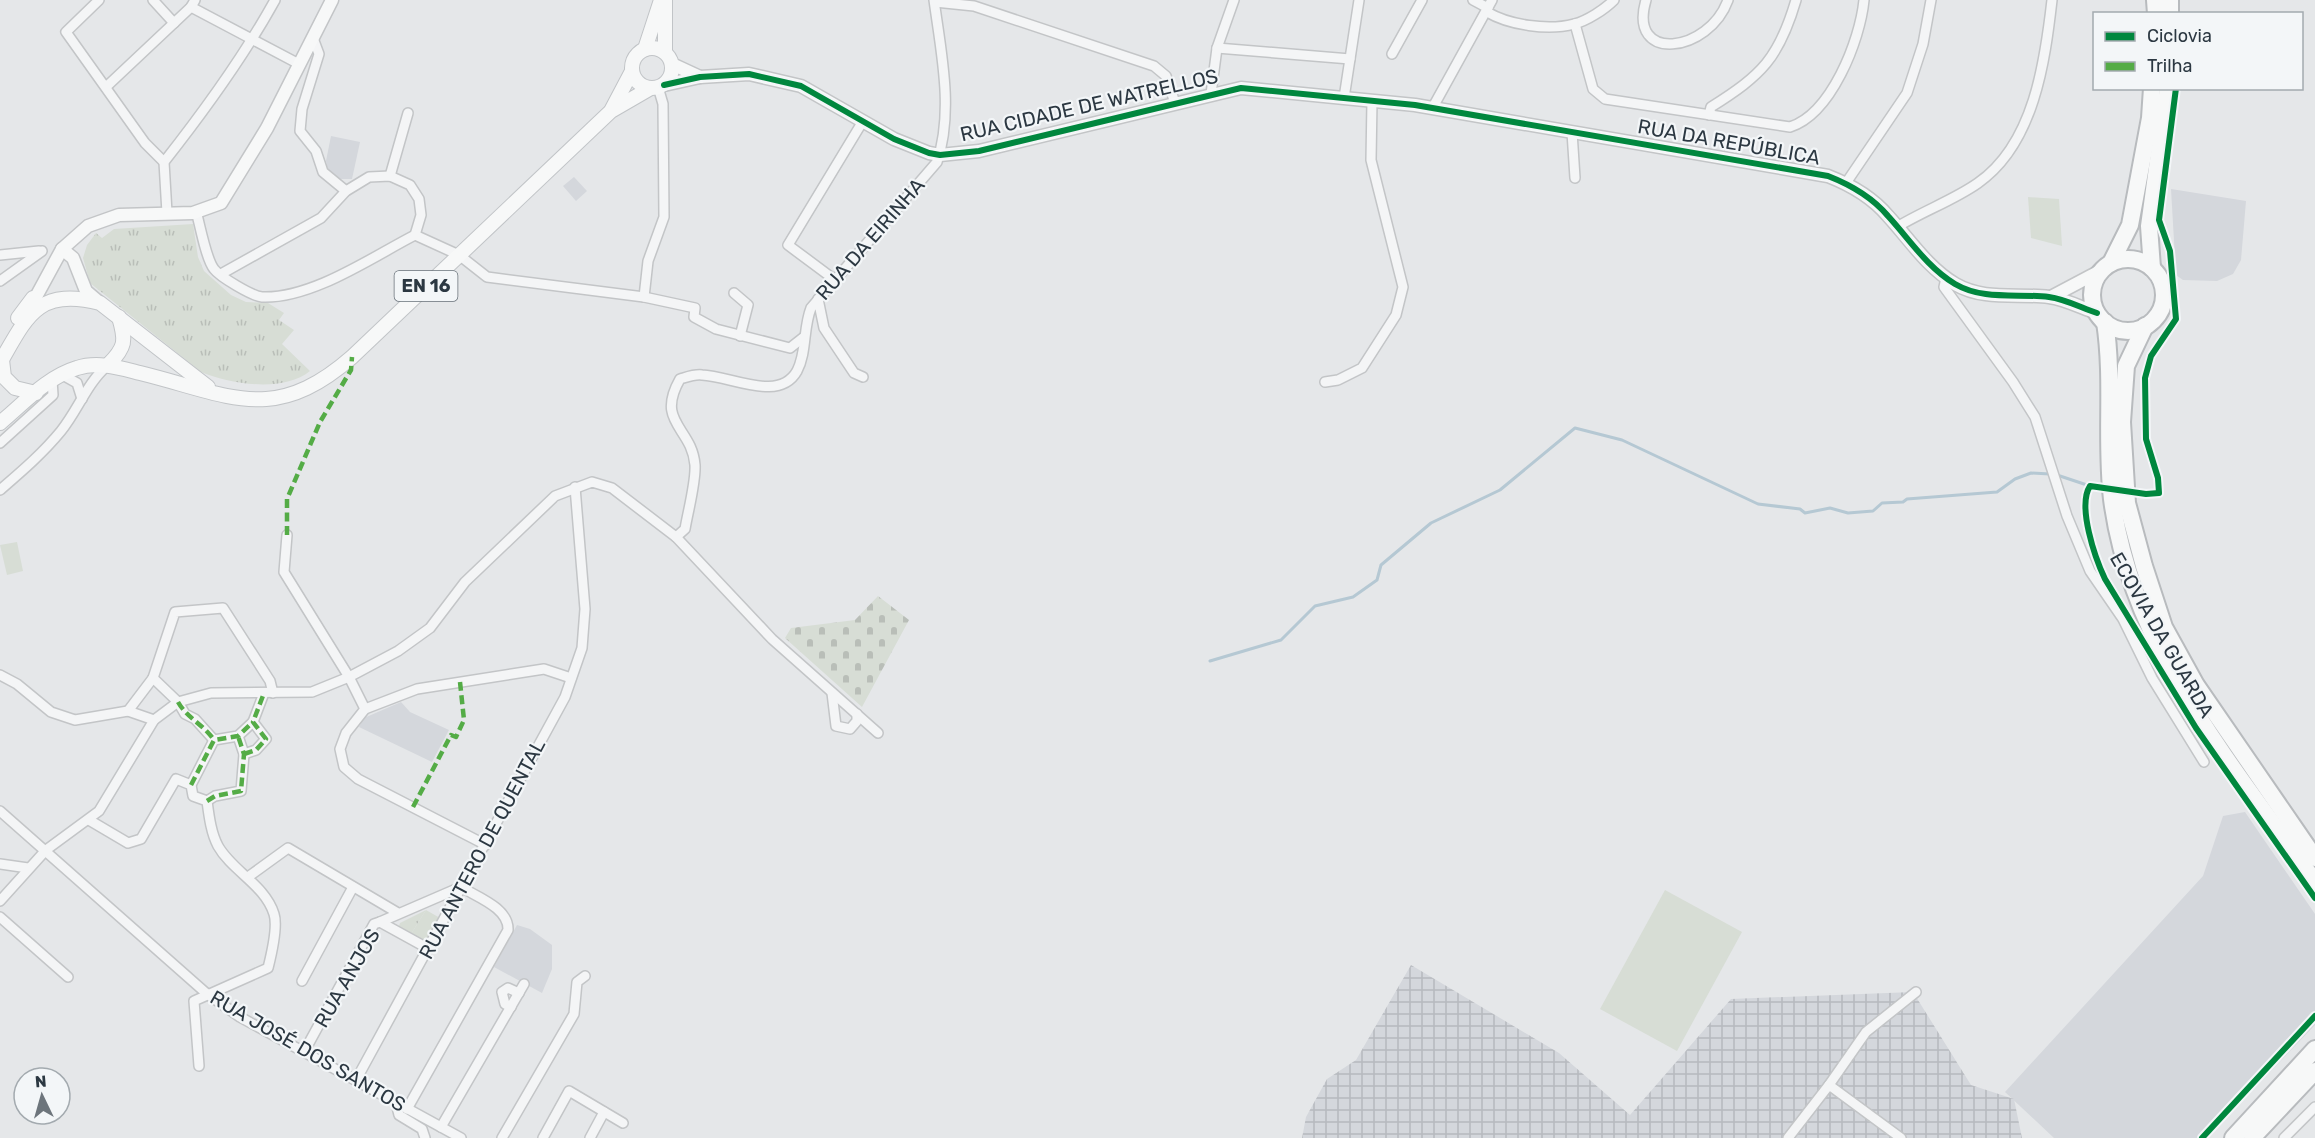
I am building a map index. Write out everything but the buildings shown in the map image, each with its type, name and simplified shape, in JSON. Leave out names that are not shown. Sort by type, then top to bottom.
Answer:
[{"type":"highway","points":[[2152,90],[2150,118],[2130,225],[2092,291],[2110,356],[2107,440],[2113,501],[2128,567],[2148,624],[2175,681],[2315,882]]},
{"type":"highway","points":[[2152,268],[2149,226],[2168,90]]},
{"type":"highway","points":[[2106,266],[2132,259],[2152,268],[2160,277],[2163,301],[2159,312],[2145,326],[2126,366],[2122,422],[2127,503],[2164,627],[2196,685],[2315,858]]},
{"type":"highway","points":[[2101,317],[2124,330],[2145,326]]},
{"type":"highway","points":[[2233,1138],[2315,1048]]},
{"type":"highway","points":[[2252,1138],[2315,1071]]},
{"type":"main road","name":"EN 16","points":[[611,111],[631,73],[632,59],[645,49],[663,0]]},
{"type":"main road","name":"EN 16","points":[[0,423],[57,377],[80,367],[108,365],[235,398],[270,400],[298,394],[314,386],[352,357],[611,111],[673,76],[663,0]]},
{"type":"main road","points":[[645,49],[669,58]]},
{"type":"main road","points":[[631,73],[637,84],[657,87]]},
{"type":"main road","points":[[33,298],[23,310],[1,357],[4,377],[15,388],[36,393]]},
{"type":"main road","name":"EN 16","points":[[1,357],[24,321],[61,298],[81,298],[100,303],[121,323],[214,392]]},
{"type":"main road","name":"EN 16","points":[[24,321],[52,309],[69,305],[97,312],[121,323]]},
{"type":"main road","points":[[108,365],[122,351],[124,339],[121,323]]},
{"type":"street","points":[[99,0],[66,32],[145,143],[164,162],[167,213]]},
{"type":"street","points":[[153,0],[174,23]]},
{"type":"street","points":[[164,162],[210,104],[254,38],[274,0]]},
{"type":"street","points":[[24,321],[33,298],[62,249],[88,226],[119,214],[196,212],[221,203],[239,177],[332,0]]},
{"type":"street","points":[[1211,94],[1217,48],[1234,0]]},
{"type":"street","points":[[1344,98],[1359,0]]},
{"type":"street","points":[[1392,54],[1422,0]]},
{"type":"street","points":[[1473,0],[1489,7],[1496,18],[1540,26],[1575,24],[1614,0]]},
{"type":"street","points":[[1646,0],[1642,13],[1647,33],[1659,43],[1678,45],[1696,39],[1711,27],[1728,0]]},
{"type":"street","points":[[1709,115],[1712,107],[1756,76],[1776,52],[1787,30],[1797,0]]},
{"type":"street","points":[[1575,24],[1593,89],[1605,99],[1790,127],[1803,123],[1818,108],[1836,80],[1854,46],[1864,0]]},
{"type":"street","points":[[1846,183],[1906,93],[1923,44],[1931,0]]},
{"type":"street","points":[[1897,227],[1978,184],[2007,154],[2026,118],[2036,86],[2044,56],[2052,0]]},
{"type":"street","points":[[934,154],[944,135],[945,88],[934,1],[974,6],[1155,66],[1166,76],[1175,103]]},
{"type":"street","points":[[106,87],[193,3],[299,64]]},
{"type":"street","points":[[1433,107],[1489,7]]},
{"type":"street","points":[[313,38],[319,54],[302,109],[300,131],[316,152],[323,172],[346,191]]},
{"type":"street","points":[[1217,48],[1350,59]]},
{"type":"street","name":"RUA CIDADE DE WATRELLOS","points":[[669,58],[700,77]]},
{"type":"street","name":"RUA CIDADE DE WATRELLOS","points":[[657,87],[700,77],[749,74],[801,86],[894,139],[934,154],[979,150],[1240,88],[1433,107]]},
{"type":"street","points":[[644,297],[648,261],[664,217],[663,104],[657,87]]},
{"type":"street","points":[[1325,382],[1338,380],[1362,368],[1396,315],[1403,287],[1371,160],[1372,101]]},
{"type":"street","name":"RUA DA REPÚBLICA","points":[[1433,107],[1807,172],[1846,183],[1869,197],[1925,260],[1946,278],[1981,293],[2051,297],[2101,317]]},
{"type":"street","points":[[390,176],[408,113]]},
{"type":"street","points":[[835,280],[788,245],[863,121]]},
{"type":"street","points":[[1572,132],[1575,178]]},
{"type":"street","name":"RUA DA EIRINHA","points":[[676,537],[685,529],[695,464],[685,438],[671,414],[672,394],[680,379],[701,374],[774,387],[787,383],[797,371],[803,354],[805,322],[811,308],[931,168],[934,154]]},
{"type":"street","points":[[196,212],[213,268],[221,274],[260,297],[302,290],[342,273],[415,235],[421,215],[419,199],[410,185],[390,176],[369,177],[346,191],[321,218],[221,274]]},
{"type":"street","points":[[415,235],[459,255],[487,277],[644,297],[695,308],[694,317],[716,329],[790,348],[804,337]]},
{"type":"street","points":[[62,249],[73,258],[86,291],[100,303]]},
{"type":"street","points":[[0,255],[45,250],[0,281]]},
{"type":"street","points":[[2051,297],[2106,266]]},
{"type":"street","points":[[1946,278],[1944,287],[2013,382],[2035,417],[2067,516],[2090,571],[2123,619],[2152,678],[2204,762]]},
{"type":"street","points":[[734,293],[748,305],[740,336]]},
{"type":"street","points":[[818,299],[824,328],[854,373],[863,377]]},
{"type":"street","points":[[0,490],[42,454],[65,426],[97,374],[108,365]]},
{"type":"street","points":[[0,443],[53,395],[57,377],[77,383],[82,399]]},
{"type":"street","points":[[0,901],[46,850],[99,811],[154,720],[178,702],[211,693],[312,692],[349,677],[398,651],[430,628],[465,582],[555,496],[592,482],[612,488],[676,537],[772,639],[878,733]]},
{"type":"street","name":"RUA ANTERO DE QUENTAL","points":[[356,1080],[565,697],[582,648],[585,609],[575,487]]},
{"type":"street","points":[[287,535],[285,572],[349,677],[365,709]]},
{"type":"street","points":[[128,711],[153,678],[175,612],[223,608],[270,681],[269,693],[253,722],[237,736],[214,740]]},
{"type":"street","points":[[486,845],[358,779],[344,767],[340,749],[346,734],[365,709],[417,689],[544,669],[571,678]]},
{"type":"street","points":[[0,675],[17,684],[51,712],[75,720],[128,711],[154,720]]},
{"type":"street","points":[[153,678],[178,702],[185,714],[195,719],[214,740]]},
{"type":"street","points":[[832,693],[836,726],[850,729],[857,721],[857,714]]},
{"type":"street","points":[[244,754],[256,750],[266,739],[253,722]]},
{"type":"street","points":[[207,801],[215,796],[241,790],[244,754],[237,736]]},
{"type":"street","points":[[207,801],[193,796],[191,785],[214,740]]},
{"type":"street","points":[[89,820],[128,843],[141,839],[176,779],[191,785]]},
{"type":"street","points":[[200,1066],[194,1000],[268,968],[275,914],[248,877],[218,846],[210,823],[207,801]]},
{"type":"street","name":"RUA JOSÉ DOS SANTOS","points":[[0,811],[206,993],[240,1017],[461,1138]]},
{"type":"street","points":[[248,877],[288,848],[398,913]]},
{"type":"street","points":[[4,865],[28,868]]},
{"type":"street","points":[[302,981],[353,887]]},
{"type":"street","points":[[380,922],[461,887],[503,913],[508,923],[508,930],[407,1109]]},
{"type":"street","points":[[0,917],[68,977]]},
{"type":"street","name":"RUA ANJOS","points":[[304,1052],[374,924],[380,922],[429,949]]},
{"type":"street","points":[[502,1138],[574,1014],[578,982],[585,976]]},
{"type":"street","points":[[441,1127],[511,1007],[522,988],[508,988],[501,992],[505,1004],[511,1007]]},
{"type":"street","points":[[1788,1138],[1866,1032],[1916,992]]},
{"type":"street","points":[[1829,1085],[1901,1138]]},
{"type":"street","points":[[543,1138],[569,1091],[623,1123]]},
{"type":"street","points":[[396,1103],[399,1115],[422,1129],[425,1138]]},
{"type":"street","points":[[2284,1138],[2315,1107]]},
{"type":"street","points":[[590,1138],[604,1112]]},
{"type":"shaded area","points":[[331,136],[360,142],[352,179],[339,179],[328,170],[326,161]]},
{"type":"shaded area","points":[[574,177],[587,191],[576,201],[563,186]]},
{"type":"shaded area","points":[[2171,189],[2246,201],[2241,260],[2233,274],[2217,281],[2183,280],[2176,275]]},
{"type":"shaded area","points":[[401,702],[410,712],[449,730],[432,762],[359,727],[364,718]]},
{"type":"shaded area","points":[[2245,812],[2315,914],[2315,1025],[2207,1138],[2054,1138],[2005,1092],[2203,876],[2223,816]]},
{"type":"shaded area","points":[[517,925],[530,929],[552,945],[552,969],[542,993],[494,967]]},
{"type":"shaded area","points":[[1411,965],[1559,1053],[1630,1115],[1731,999],[1913,992],[1971,1085],[2014,1099],[2022,1138],[1302,1138],[1306,1117],[1327,1079],[1356,1060]]},
{"type":"green space","points":[[2028,197],[2059,199],[2062,246],[2031,238]]},
{"type":"green space","points":[[193,224],[198,257],[204,271],[231,295],[246,302],[268,303],[284,313],[279,320],[294,330],[282,344],[310,371],[299,378],[271,384],[241,383],[201,372],[90,283],[83,258],[87,245],[96,233],[102,238],[114,229]]},
{"type":"green space","points":[[17,542],[23,571],[7,575],[0,545]]},
{"type":"green space","points":[[878,596],[909,620],[862,707],[785,638],[791,628],[855,620]]},
{"type":"green space","points":[[1665,890],[1742,932],[1677,1051],[1600,1009]]},
{"type":"green space","points":[[426,910],[411,934],[399,926],[400,923]]},
{"type":"green space","points":[[426,910],[440,918],[425,942],[411,934]]},
{"type":"waterway","points":[[1210,661],[1281,640],[1315,606],[1353,597],[1377,580],[1381,565],[1431,523],[1500,490],[1575,428],[1622,440],[1758,504],[1800,509],[1805,513],[1830,508],[1848,513],[1873,511],[1882,503],[1903,502],[1907,499],[1997,492],[2015,479],[2031,473],[2050,474]]},
{"type":"waterway","points":[[2057,475],[2090,486]]},
{"type":"marked path","points":[[287,535],[287,499],[320,422],[351,370],[352,357]]},
{"type":"marked path","points":[[413,807],[451,735],[456,737],[464,720],[460,682]]},
{"type":"marked path","points":[[244,754],[256,750],[266,739],[253,722],[264,693]]},
{"type":"marked path","points":[[178,702],[214,740]]},
{"type":"marked path","points":[[191,785],[214,740],[238,736],[253,722]]},
{"type":"marked path","points":[[207,801],[215,796],[241,791],[244,754],[238,736]]},
{"type":"cycle path","points":[[664,85],[700,77],[749,74],[801,86],[894,139],[940,155],[979,151],[1241,88],[1415,105],[1828,176],[1868,197],[1888,216],[1927,261],[1955,284],[1989,295],[2055,298],[2097,313]]},
{"type":"cycle path","name":"ECOVIA DA GUARDA","points":[[2176,90],[2159,220],[2170,251],[2176,319],[2151,356],[2145,378],[2146,439],[2158,478],[2159,493],[2146,494],[2090,486],[2085,506],[2086,519],[2092,546],[2105,579],[2196,728],[2315,898]]},
{"type":"cycle path","points":[[2202,1138],[2315,1016]]}]
